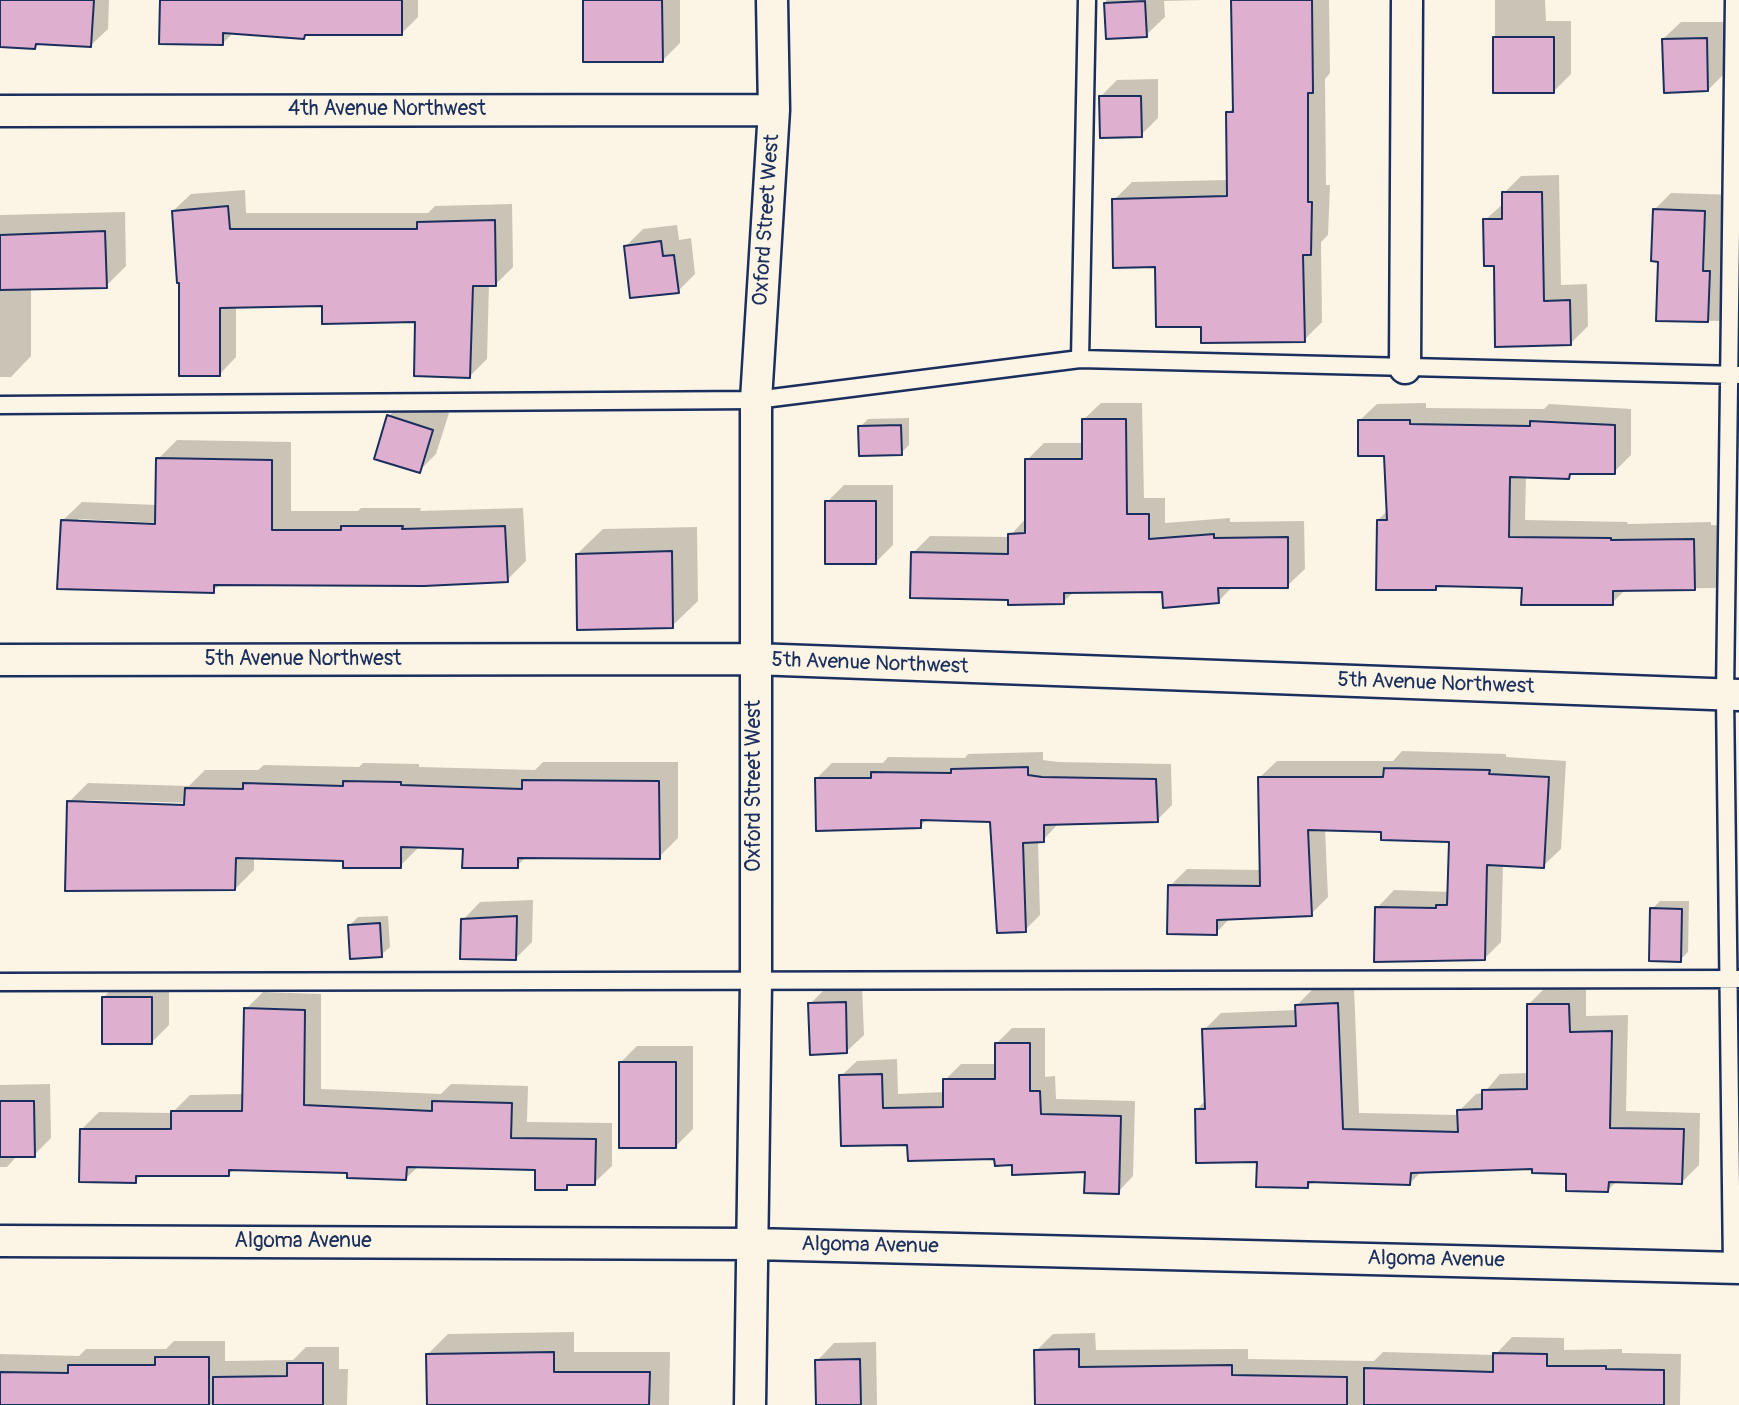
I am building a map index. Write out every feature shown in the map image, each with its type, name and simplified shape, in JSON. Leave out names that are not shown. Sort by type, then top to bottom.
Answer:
[{"type":"street","name":"Oxford Street West","points":[[750,1405],[756,982],[756,400],[774,110],[772,0]]},
{"type":"street","points":[[1405,368],[1408,0]]},
{"type":"street","name":"4th Avenue Northwest","points":[[0,111],[774,110]]},
{"type":"street","name":"5th Avenue Northwest","points":[[0,660],[754,659],[1732,695]]},
{"type":"street","name":"Algoma Avenue","points":[[0,1241],[753,1244],[1736,1268]]},
{"type":"lane","points":[[1080,359],[1087,0]]},
{"type":"lane","points":[[1734,0],[1732,695],[1736,1268]]},
{"type":"lane","points":[[0,405],[756,400],[1080,359],[1734,376]]},
{"type":"lane","points":[[0,982],[1733,979]]},
{"type":"building","points":[[0,0],[94,0],[91,47],[36,44],[35,49],[0,47]]},
{"type":"building","points":[[160,0],[402,0],[402,35],[305,35],[304,39],[223,33],[223,45],[159,44]]},
{"type":"building","points":[[583,0],[662,0],[663,62],[583,62]]},
{"type":"building","points":[[1231,0],[1312,0],[1313,93],[1308,93],[1311,255],[1303,255],[1305,342],[1201,343],[1201,327],[1156,327],[1155,267],[1113,268],[1112,199],[1227,196],[1226,112],[1233,112]]},
{"type":"building","points":[[1145,1],[1147,37],[1106,39],[1104,3]]},
{"type":"building","points":[[1493,37],[1554,37],[1554,93],[1493,93]]},
{"type":"building","points":[[1707,38],[1708,91],[1664,93],[1662,39]]},
{"type":"building","points":[[1099,96],[1141,96],[1142,137],[1100,138]]},
{"type":"building","points":[[1502,192],[1542,192],[1544,301],[1570,300],[1571,345],[1495,347],[1494,266],[1484,266],[1483,219],[1502,219]]},
{"type":"building","points":[[228,206],[230,229],[417,229],[417,222],[495,220],[496,286],[473,286],[470,378],[414,376],[415,322],[322,324],[322,306],[220,308],[220,376],[179,376],[179,283],[172,211]]},
{"type":"building","points":[[1653,209],[1705,211],[1703,271],[1710,271],[1708,322],[1656,321],[1658,262],[1651,261]]},
{"type":"building","points":[[105,231],[107,288],[0,290],[0,235]]},
{"type":"building","points":[[661,241],[663,256],[674,255],[679,293],[630,298],[624,246]]},
{"type":"building","points":[[387,415],[433,430],[420,473],[374,459]]},
{"type":"building","points":[[1082,419],[1126,419],[1127,514],[1149,514],[1149,539],[1214,534],[1214,538],[1288,537],[1288,588],[1218,588],[1219,603],[1163,608],[1162,592],[1064,593],[1064,604],[1008,605],[1008,600],[910,598],[911,552],[1008,554],[1008,534],[1025,533],[1025,459],[1082,459]]},
{"type":"building","points":[[1358,420],[1410,420],[1410,424],[1530,426],[1530,421],[1615,425],[1615,474],[1570,474],[1569,479],[1510,477],[1509,537],[1694,539],[1695,590],[1613,591],[1613,605],[1521,605],[1522,588],[1436,586],[1436,590],[1376,590],[1377,520],[1387,520],[1384,456],[1358,456]]},
{"type":"building","points":[[901,425],[902,455],[859,456],[858,426]]},
{"type":"building","points":[[156,458],[272,460],[272,530],[341,530],[341,526],[403,526],[402,529],[505,526],[508,582],[424,586],[214,585],[214,593],[57,589],[61,520],[155,524]]},
{"type":"building","points":[[825,501],[876,501],[876,564],[825,564]]},
{"type":"building","points":[[672,551],[673,628],[577,630],[576,554]]},
{"type":"building","points":[[1028,767],[1028,775],[1042,777],[1156,779],[1158,822],[1044,825],[1044,842],[1023,843],[1026,932],[997,933],[990,822],[921,820],[921,828],[816,831],[815,778],[871,778],[871,772],[951,773],[951,769]]},
{"type":"building","points":[[1384,768],[1490,770],[1489,774],[1549,777],[1544,868],[1487,865],[1485,960],[1374,962],[1375,907],[1436,908],[1436,905],[1447,905],[1449,842],[1381,840],[1381,832],[1308,830],[1312,916],[1217,920],[1217,935],[1167,934],[1168,885],[1260,886],[1258,777],[1383,777]]},
{"type":"building","points":[[522,780],[659,781],[660,859],[518,858],[518,868],[462,868],[463,849],[401,847],[401,868],[343,868],[343,861],[236,858],[235,890],[65,891],[67,801],[184,805],[185,788],[243,789],[243,783],[343,786],[343,781],[401,782],[401,785],[522,789]]},
{"type":"building","points":[[1650,908],[1682,909],[1681,962],[1649,961]]},
{"type":"building","points":[[517,916],[516,960],[460,959],[461,919]]},
{"type":"building","points":[[380,923],[382,957],[350,959],[348,925]]},
{"type":"building","points":[[102,997],[152,997],[152,1044],[102,1044]]},
{"type":"building","points":[[846,1002],[847,1053],[810,1055],[808,1003]]},
{"type":"building","points":[[1338,1003],[1343,1129],[1458,1132],[1457,1110],[1482,1109],[1482,1090],[1527,1089],[1527,1004],[1569,1004],[1570,1032],[1612,1031],[1610,1128],[1684,1129],[1682,1184],[1609,1182],[1608,1192],[1566,1191],[1566,1174],[1532,1173],[1532,1169],[1411,1173],[1410,1185],[1308,1182],[1308,1188],[1256,1187],[1257,1162],[1196,1163],[1195,1109],[1205,1109],[1202,1029],[1296,1026],[1295,1005]]},
{"type":"building","points":[[244,1008],[305,1010],[304,1105],[432,1111],[432,1101],[512,1103],[511,1138],[596,1139],[595,1185],[567,1185],[567,1190],[535,1190],[535,1170],[407,1167],[406,1180],[347,1178],[347,1173],[229,1170],[229,1176],[136,1176],[136,1183],[79,1182],[80,1129],[171,1129],[171,1111],[242,1111]]},
{"type":"building","points":[[995,1043],[1030,1043],[1030,1091],[1040,1091],[1041,1114],[1121,1116],[1119,1194],[1084,1193],[1085,1172],[1012,1175],[1012,1165],[995,1166],[994,1159],[908,1161],[907,1145],[841,1146],[839,1075],[882,1074],[883,1108],[943,1107],[943,1079],[995,1079]]},
{"type":"building","points":[[619,1062],[676,1062],[676,1148],[619,1148]]},
{"type":"building","points":[[0,1101],[34,1101],[35,1157],[0,1157]]},
{"type":"building","points":[[1079,1349],[1079,1367],[1232,1365],[1232,1375],[1347,1377],[1347,1405],[1035,1405],[1034,1350]]},
{"type":"building","points":[[554,1352],[554,1372],[650,1372],[649,1405],[427,1405],[426,1354]]},
{"type":"building","points":[[1493,1353],[1547,1354],[1547,1366],[1664,1370],[1664,1405],[1364,1405],[1364,1368],[1493,1372]]},
{"type":"building","points":[[155,1357],[209,1357],[209,1405],[0,1405],[0,1372],[68,1373],[68,1365],[155,1365]]},
{"type":"building","points":[[860,1359],[861,1405],[816,1405],[815,1360]]},
{"type":"building","points":[[287,1363],[323,1363],[323,1405],[213,1405],[213,1377],[287,1376]]}]
